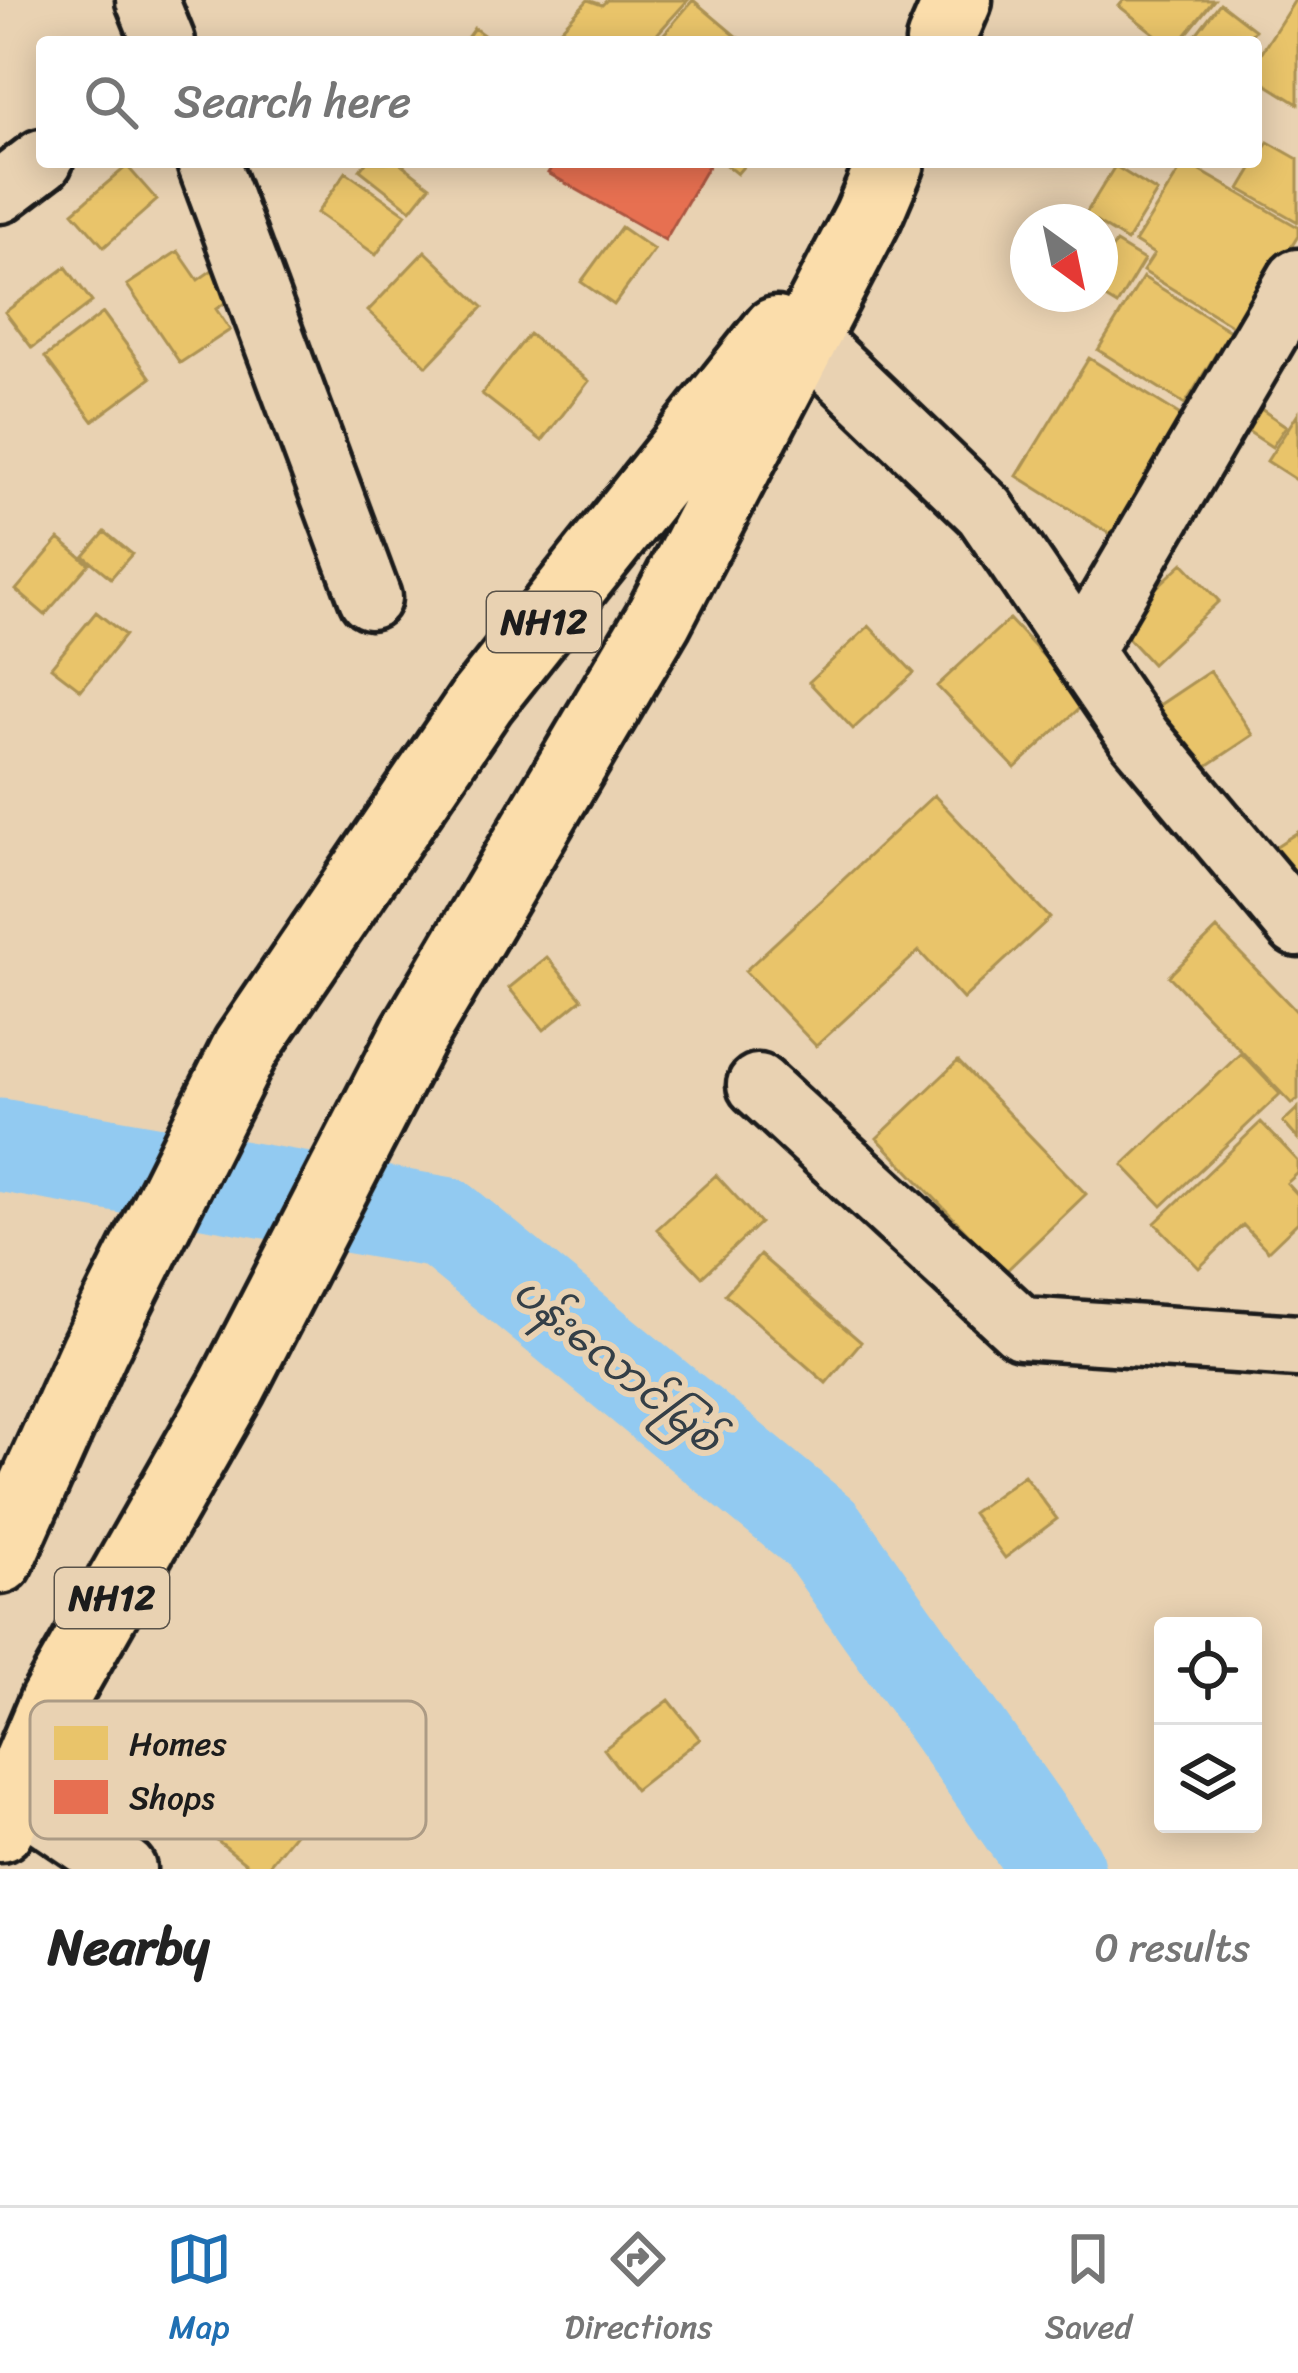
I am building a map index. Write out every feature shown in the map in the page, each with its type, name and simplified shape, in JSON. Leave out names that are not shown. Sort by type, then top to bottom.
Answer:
[{"type":"highway","points":[[943,36],[958,0]]},
{"type":"highway","name":"NH12","points":[[54,1701],[238,1375],[414,1034],[658,620],[879,189]]},
{"type":"highway","name":"NH12","points":[[0,1560],[94,1350],[246,1047],[482,700],[879,189]]},
{"type":"highway","name":"NH12","points":[[7,1811],[30,1756]]},
{"type":"street","points":[[147,0],[162,36]]},
{"type":"street","points":[[0,192],[36,165]]},
{"type":"street","points":[[210,168],[370,598]]},
{"type":"street","points":[[1081,651],[1298,280]]},
{"type":"street","points":[[805,338],[985,511],[1140,738],[1298,926]]},
{"type":"street","points":[[758,1085],[1021,1328],[1298,1346]]},
{"type":"street","points":[[64,1839],[125,1869]]},
{"type":"building: Homes","points":[[588,0],[602,5],[607,0],[688,0],[655,36],[564,36],[559,31]]},
{"type":"building: Homes","points":[[693,0],[736,36],[662,36]]},
{"type":"building: Homes","points":[[1124,0],[1214,0],[1185,36],[1157,36],[1119,6]]},
{"type":"building: Homes","points":[[1298,0],[1298,104],[1262,82],[1262,52]]},
{"type":"building: Homes","points":[[1220,3],[1255,30],[1250,36],[1195,36]]},
{"type":"building: Homes","points":[[1268,142],[1298,159],[1298,222],[1240,189],[1253,168],[1262,168]]},
{"type":"building: Homes","points":[[125,168],[157,200],[104,247],[73,212]]},
{"type":"building: Homes","points":[[407,168],[430,186],[411,210],[360,170]]},
{"type":"building: Homes","points":[[1114,168],[1157,192],[1127,241],[1118,235],[1118,204],[1092,204]]},
{"type":"building: Homes","points":[[1181,168],[1195,168],[1298,227],[1298,236],[1239,330],[1143,271],[1154,254],[1135,242]]},
{"type":"building: Homes","points":[[346,172],[406,214],[376,255],[317,213]]},
{"type":"building: Homes","points":[[621,227],[654,250],[614,305],[581,282]]},
{"type":"building: Homes","points":[[1118,244],[1144,260],[1118,303]]},
{"type":"building: Homes","points":[[178,251],[198,280],[218,266],[237,295],[216,309],[230,330],[180,363],[127,285]]},
{"type":"building: Homes","points":[[425,251],[483,307],[427,366],[368,311]]},
{"type":"building: Homes","points":[[66,267],[92,302],[32,348],[5,312]]},
{"type":"building: Homes","points":[[1143,277],[1230,331],[1185,404],[1098,350]]},
{"type":"building: Homes","points":[[103,313],[151,378],[93,421],[45,357]]},
{"type":"building: Homes","points":[[529,334],[589,381],[542,441],[482,394]]},
{"type":"building: Homes","points":[[1089,358],[1190,421],[1129,546],[1017,476]]},
{"type":"building: Homes","points":[[1252,403],[1286,426],[1272,447],[1237,424]]},
{"type":"building: Homes","points":[[1298,413],[1298,481],[1267,461]]},
{"type":"building: Homes","points":[[105,532],[132,554],[111,578],[84,556]]},
{"type":"building: Homes","points":[[59,539],[89,564],[45,615],[16,590]]},
{"type":"building: Homes","points":[[1183,563],[1219,601],[1152,664],[1116,625]]},
{"type":"building: Homes","points":[[96,612],[125,635],[81,690],[51,667]]},
{"type":"building: Homes","points":[[1009,619],[1086,702],[1015,768],[937,686]]},
{"type":"building: Homes","points":[[869,626],[914,673],[853,729],[809,682]]},
{"type":"building: Homes","points":[[1210,671],[1253,735],[1195,774],[1152,710]]},
{"type":"building: Homes","points":[[934,795],[1050,918],[963,999],[919,951],[816,1046],[745,971]]},
{"type":"building: Homes","points":[[1298,832],[1298,881],[1275,847]]},
{"type":"building: Homes","points":[[1217,929],[1298,1013],[1298,1099],[1292,1104],[1169,976]]},
{"type":"building: Homes","points":[[547,957],[582,999],[544,1030],[509,988]]},
{"type":"building: Homes","points":[[1241,1053],[1280,1094],[1162,1206],[1123,1165]]},
{"type":"building: Homes","points":[[958,1061],[1086,1194],[1005,1272],[877,1138]]},
{"type":"building: Homes","points":[[1298,1108],[1298,1139],[1283,1122]]},
{"type":"building: Homes","points":[[1261,1122],[1298,1161],[1298,1173],[1287,1183],[1298,1195],[1298,1222],[1268,1251],[1243,1225],[1199,1268],[1155,1223]]},
{"type":"building: Homes","points":[[716,1175],[760,1223],[702,1277],[657,1229]]},
{"type":"building: Homes","points":[[760,1255],[861,1342],[826,1383],[725,1294]]},
{"type":"building: Homes","points":[[1024,1475],[1057,1519],[1005,1558],[972,1513]]},
{"type":"building: Homes","points":[[669,1700],[700,1739],[635,1790],[604,1749]]},
{"type":"building: Homes","points":[[216,1839],[290,1839],[266,1869],[253,1869]]},
{"type":"building: Shops","points":[[551,168],[707,168],[665,240],[548,173]]},
{"type":"waterway","name":"ပန်းလောင်မြစ်","points":[[0,1145],[444,1223],[821,1533],[1058,1869]]}]
